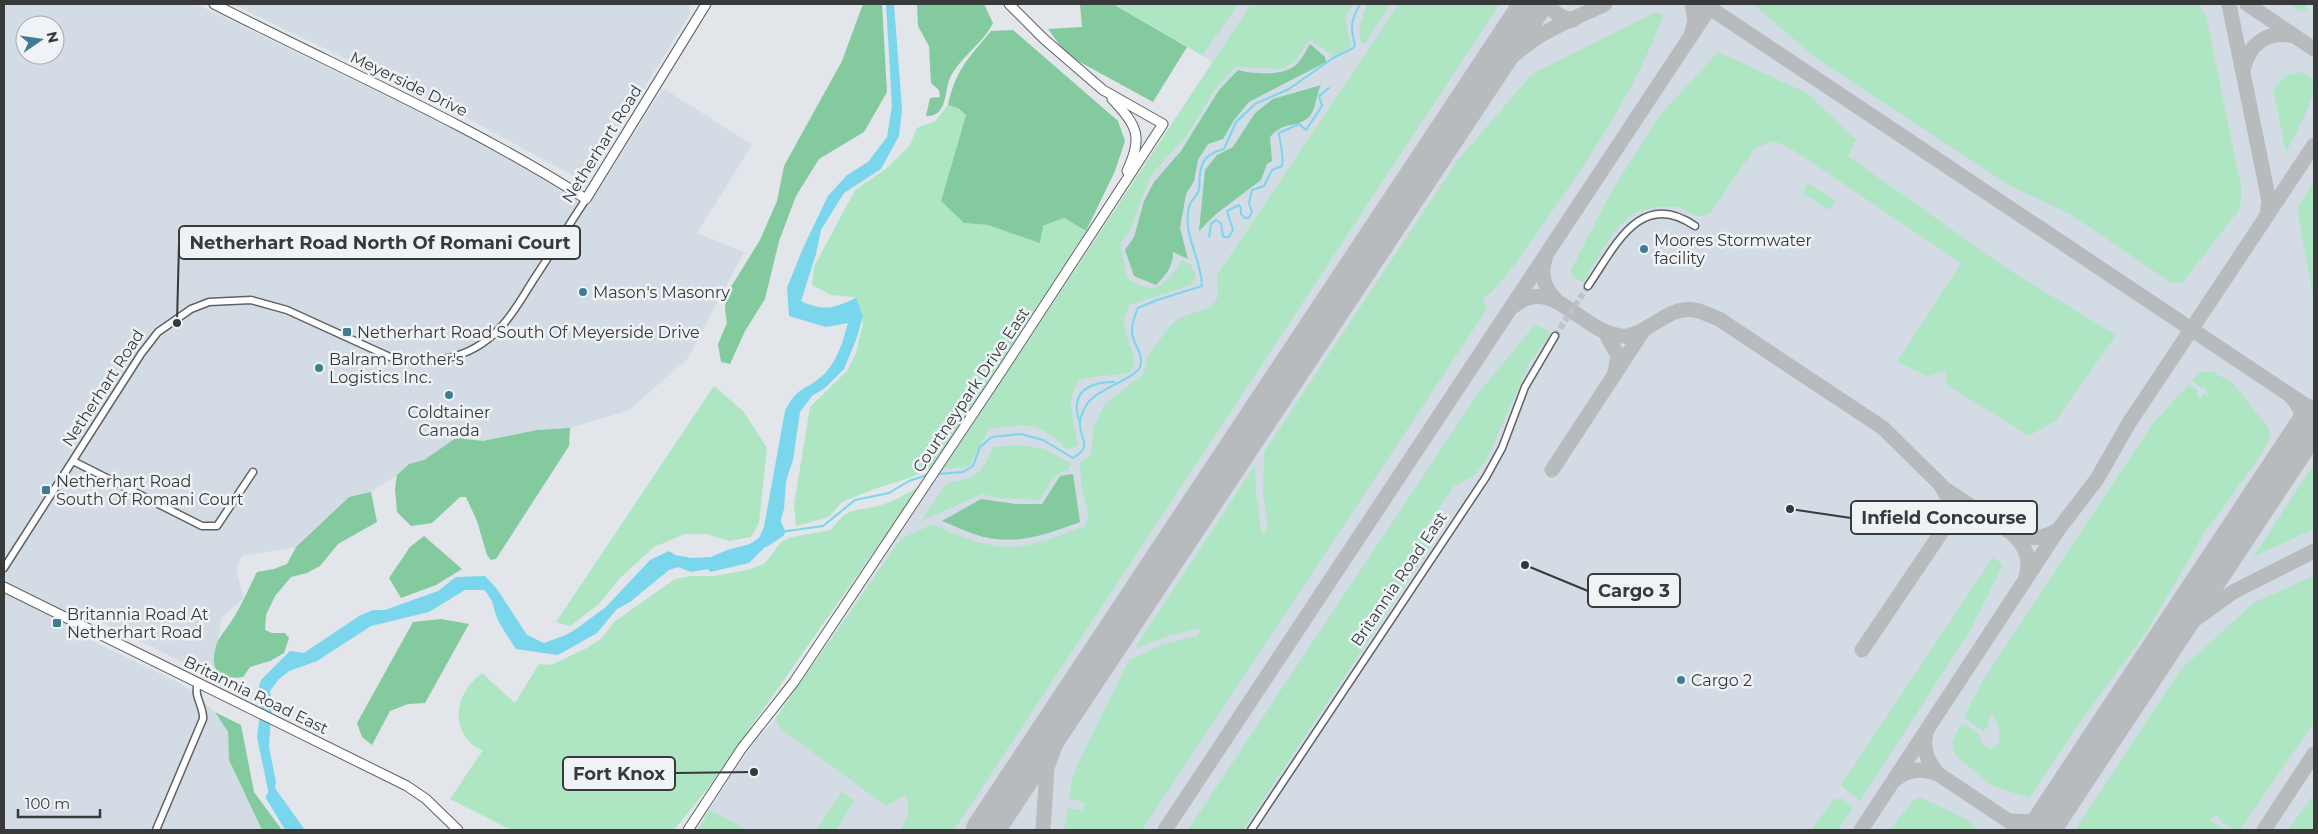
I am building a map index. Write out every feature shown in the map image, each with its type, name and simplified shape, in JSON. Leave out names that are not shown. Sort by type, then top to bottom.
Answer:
[{"type":"street","name":"Meyerside Drive","points":[[214,4],[477,134],[533,165],[586,200]]},
{"type":"street","name":"Courtneypark Drive East","points":[[688,830],[742,748],[794,682],[942,461],[1163,124],[1104,90],[1044,39],[1009,4]]},
{"type":"street","name":"Netherhart Road","points":[[4,568],[141,354],[158,332],[185,313],[209,302],[251,300],[272,304],[368,348],[406,361],[442,359],[456,356],[473,348],[498,330],[508,318],[586,200],[702,5]]},
{"type":"street","points":[[1104,90],[1130,118],[1137,140],[1133,160],[1118,191]]},
{"type":"street","points":[[1588,286],[1626,230],[1635,222],[1646,216],[1660,214],[1674,215],[1696,226]]},
{"type":"street","name":"Britannia Road East","points":[[1251,830],[1486,477],[1502,448],[1525,387],[1555,336]]},
{"type":"street","points":[[73,461],[202,526],[217,526],[253,472]]},
{"type":"street","name":"Britannia Road East","points":[[4,587],[30,598],[198,684],[407,786],[426,799],[458,830]]},
{"type":"street","points":[[156,830],[203,718],[203,709],[196,693],[198,684]]},
{"type":"shaded area","points":[[4,4],[196,4],[488,145],[570,197],[589,205],[663,88],[752,145],[697,233],[744,252],[688,358],[629,410],[570,428],[537,430],[483,441],[456,438],[424,460],[409,464],[397,475],[371,492],[349,497],[296,547],[242,556],[236,570],[244,598],[221,618],[213,677],[77,610],[66,628],[183,685],[215,712],[228,732],[229,760],[262,830],[4,830]]},
{"type":"shaded area","points":[[233,4],[686,4],[689,5],[690,14],[588,178],[581,180],[456,112]]},
{"type":"shaded area","points":[[1113,4],[2314,4],[2314,830],[695,830],[756,740],[783,712],[1213,62]]},
{"type":"green space","points":[[863,4],[882,4],[887,92],[864,132],[819,159],[796,196],[779,241],[765,299],[745,331],[730,364],[721,362],[718,344],[727,323],[725,310],[726,295],[760,240],[777,201],[784,166],[842,61]]},
{"type":"green space","points":[[917,4],[984,4],[993,23],[989,31],[954,70],[948,83],[942,108],[933,115],[926,116],[930,98],[940,97],[939,90],[931,83],[929,46],[918,26]]},
{"type":"green space","points":[[1080,4],[1113,4],[1187,47],[1153,102],[1067,55],[1048,29],[1082,27]]},
{"type":"green space","points":[[1114,4],[1239,4],[1202,55]]},
{"type":"green space","points":[[1251,4],[1353,4],[1345,19],[1351,46],[1334,56],[1310,40],[1294,62],[1281,69],[1236,67],[1216,88],[1188,134],[1151,175],[1129,232],[1120,243],[1127,278],[1138,284],[1153,288],[1165,282],[1182,260],[1191,265],[1196,276],[1191,285],[1129,305],[1123,322],[1135,363],[1130,372],[1091,377],[1078,381],[1070,401],[1078,446],[1067,449],[1048,433],[1032,426],[1023,425],[989,429],[969,466],[945,469],[945,467]]},
{"type":"green space","points":[[1367,4],[1391,4],[1365,43],[1361,43],[1359,28]]},
{"type":"green space","points":[[1399,4],[1500,4],[954,830],[900,830],[908,813],[905,795],[886,806],[781,729],[775,719],[901,539],[933,524],[976,542],[1011,547],[1054,538],[1085,526],[1089,517],[1081,485],[1080,463],[1091,454],[1094,426],[1105,404],[1144,373],[1147,357],[1170,326],[1181,317],[1207,309],[1218,297],[1217,275]]},
{"type":"green space","points":[[1753,4],[2198,4],[2206,16],[2242,191],[2239,210],[2182,283],[2170,282],[2070,214],[2009,185],[1817,59]]},
{"type":"green space","points":[[2290,4],[2305,4],[2308,11],[2299,12]]},
{"type":"green space","points":[[1654,13],[1661,13],[1663,16],[1638,74],[1607,129],[1572,183],[1511,269],[1483,299],[1487,309],[1142,830],[1064,830],[1068,808],[1083,810],[1084,802],[1069,799],[1072,780],[1078,763],[1129,660],[1161,645],[1197,636],[1201,628],[1168,636],[1136,648],[1136,646],[1255,465],[1256,495],[1262,535],[1268,528],[1263,493],[1264,452],[1458,160],[1532,74]]},
{"type":"green space","points":[[1013,30],[1118,121],[1125,141],[1115,171],[1086,231],[1064,218],[1043,226],[1040,243],[988,225],[964,223],[941,201],[966,115],[958,108],[948,105],[955,82],[964,65],[991,31]]},
{"type":"green space","points":[[1310,44],[1325,57],[1326,62],[1249,102],[1234,120],[1223,139],[1208,144],[1198,160],[1194,181],[1186,194],[1180,228],[1188,259],[1173,252],[1172,262],[1168,270],[1156,285],[1134,276],[1125,250],[1134,237],[1144,201],[1154,182],[1181,151],[1219,90],[1238,70],[1274,73],[1293,67],[1303,57]]},
{"type":"green space","points":[[1718,52],[1807,93],[1856,140],[1848,156],[2009,270],[2116,335],[2056,420],[2029,436],[1947,385],[1945,371],[1927,376],[1897,362],[1961,263],[1793,150],[1774,141],[1755,148],[1710,213],[1697,216],[1678,207],[1655,208],[1637,212],[1626,220],[1612,236],[1598,256],[1584,283],[1572,276],[1571,270],[1610,194],[1660,115]]},
{"type":"green space","points":[[2301,72],[2311,78],[2314,88],[2304,117],[2286,152],[2273,89],[2287,75]]},
{"type":"green space","points":[[1321,85],[1314,109],[1309,117],[1301,122],[1280,129],[1270,137],[1272,161],[1267,164],[1261,180],[1216,214],[1199,231],[1205,170],[1217,155],[1233,147],[1255,113],[1273,99]]},
{"type":"green space","points":[[948,105],[958,108],[966,115],[941,201],[964,223],[988,225],[1040,242],[1042,227],[1064,218],[1086,231],[933,467],[912,477],[871,490],[842,502],[829,517],[796,526],[794,505],[810,407],[847,371],[856,353],[863,323],[854,297],[831,295],[812,285],[814,267],[855,190],[887,168],[910,145],[917,128],[935,121]]},
{"type":"green space","points":[[2314,182],[2314,301],[2297,208]]},
{"type":"green space","points":[[1809,184],[1834,199],[1835,203],[1829,210],[1803,193],[1806,185]]},
{"type":"green space","points":[[1538,325],[1551,333],[1530,362],[1487,459],[1474,476],[1454,486],[1429,522],[1427,531],[1430,547],[1427,552],[1243,830],[1188,830],[1479,392],[1533,327]]},
{"type":"green space","points":[[2200,372],[2212,372],[2232,382],[2268,427],[2270,439],[2259,458],[2204,533],[2147,631],[2077,726],[2029,798],[1993,786],[1955,755],[1952,743],[1960,725],[1965,724],[1979,734],[1983,746],[1991,749],[1999,741],[1998,724],[1992,714],[1989,719],[1988,728],[1982,730],[1966,719],[1965,715],[1983,680],[2154,422],[2189,384],[2198,391],[2197,397],[2201,398],[2204,393],[2209,395],[2205,391],[2207,388],[2200,387],[2192,381]]},
{"type":"green space","points":[[714,386],[744,412],[767,448],[759,523],[751,537],[729,541],[707,534],[685,534],[654,547],[620,578],[599,604],[570,626],[556,622]]},
{"type":"green space","points":[[570,428],[569,446],[496,559],[491,560],[487,555],[477,521],[466,497],[460,497],[432,523],[411,526],[397,512],[395,489],[397,475],[409,464],[424,460],[456,438],[483,441],[537,430]]},
{"type":"green space","points":[[1020,445],[1045,449],[1070,463],[1068,470],[1062,471],[1054,477],[1040,500],[999,498],[982,494],[921,521],[946,484],[976,474],[984,465],[994,447]]},
{"type":"green space","points":[[2314,464],[2314,529],[2253,557]]},
{"type":"green space","points":[[1073,474],[1080,522],[1069,526],[1036,536],[1013,540],[977,535],[942,521],[981,499],[1016,504],[1042,504],[1060,476]]},
{"type":"green space","points":[[920,486],[708,788],[674,830],[511,830],[450,799],[483,750],[474,746],[467,739],[459,722],[460,703],[468,687],[482,673],[515,703],[539,664],[551,665],[601,639],[614,622],[675,579],[692,576],[714,576],[748,570],[765,563],[781,542],[792,537],[831,530],[848,513],[897,499]]},
{"type":"green space","points":[[371,492],[377,522],[338,544],[320,566],[307,573],[291,577],[275,596],[266,615],[265,630],[272,633],[285,633],[289,638],[284,653],[270,661],[250,667],[243,677],[234,678],[221,675],[217,671],[214,659],[217,643],[237,612],[257,572],[287,564],[296,547],[349,497]]},
{"type":"green space","points":[[424,536],[462,569],[436,585],[401,598],[389,578],[410,547]]},
{"type":"green space","points":[[1993,557],[2003,565],[1971,629],[1860,801],[1841,785]]},
{"type":"green space","points":[[2314,576],[2314,722],[2240,830],[2225,824],[2216,813],[2210,821],[2227,830],[2075,830],[2182,668],[2255,602]]},
{"type":"green space","points":[[441,619],[469,624],[425,703],[408,704],[390,711],[372,745],[362,737],[357,723],[413,622]]},
{"type":"green space","points":[[215,712],[241,725],[254,792],[282,830],[262,830],[229,760],[228,732]]},
{"type":"green space","points":[[842,792],[854,800],[837,830],[816,830]]},
{"type":"green space","points":[[2314,794],[2314,830],[2288,830]]},
{"type":"green space","points":[[1920,797],[1966,819],[1978,830],[1889,830],[1914,800]]},
{"type":"green space","points":[[1835,798],[1843,799],[1853,808],[1838,830],[1811,830]]},
{"type":"green space","points":[[710,810],[747,830],[698,830]]},
{"type":"water","points":[[886,4],[894,4],[902,109],[899,136],[881,169],[844,193],[821,230],[816,254],[801,301],[823,308],[835,306],[856,298],[863,316],[856,340],[844,369],[825,388],[812,396],[800,412],[793,460],[786,481],[784,509],[776,536],[749,563],[710,572],[708,569],[691,572],[678,567],[669,570],[630,602],[617,609],[597,633],[558,655],[516,649],[499,622],[492,602],[484,590],[465,590],[429,612],[371,626],[317,661],[289,671],[278,680],[270,691],[272,701],[269,747],[276,782],[275,788],[305,830],[290,830],[283,812],[273,803],[269,795],[257,737],[261,707],[257,692],[261,680],[290,651],[304,653],[359,616],[373,610],[385,610],[438,591],[456,577],[485,576],[497,589],[527,635],[544,643],[566,635],[606,607],[650,560],[669,551],[675,555],[692,558],[711,557],[727,550],[750,544],[759,538],[764,527],[785,411],[798,393],[816,381],[832,365],[839,351],[848,323],[826,327],[789,316],[787,288],[803,248],[828,196],[847,175],[868,162],[887,137],[892,106]]},
{"type":"waterway","points":[[937,474],[963,472],[973,466],[980,447],[992,437],[1021,434],[1043,440],[1073,458],[1080,453],[1084,445],[1080,420],[1087,404],[1099,393],[1131,375],[1140,367],[1141,357],[1132,335],[1133,322],[1138,308],[1202,286],[1199,266],[1188,227],[1189,207],[1199,190],[1202,164],[1210,154],[1224,149],[1236,122],[1255,104],[1289,89],[1333,58],[1353,48],[1355,45],[1352,24],[1360,4]]},
{"type":"waterway","points":[[1209,237],[1211,224],[1216,220],[1221,223],[1223,237],[1229,237],[1233,230],[1227,211],[1239,205],[1241,214],[1245,218],[1249,218],[1252,212],[1249,203],[1252,190],[1264,186],[1272,170],[1282,166],[1279,133],[1299,124],[1306,130],[1322,106],[1319,96],[1329,88]]},
{"type":"waterway","points":[[1079,420],[1077,402],[1084,390],[1097,384],[1114,382]]},
{"type":"waterway","points":[[780,532],[823,526],[855,500],[889,493],[909,481],[927,475]]},
{"type":"waterway","points":[[765,542],[780,532],[773,516]]},
{"type":"waterway","points":[[271,797],[291,830]]},
{"type":"taxiway","points":[[1548,4],[1559,15],[1573,20]]},
{"type":"taxiway","points":[[1455,121],[1490,78],[1521,49],[1549,30],[1605,4]]},
{"type":"taxiway","points":[[1692,4],[1695,22],[1692,31]]},
{"type":"taxiway","points":[[1704,4],[2314,411]]},
{"type":"taxiway","points":[[1165,830],[1712,4]]},
{"type":"taxiway","points":[[2229,4],[2269,201],[2267,215]]},
{"type":"taxiway","points":[[2247,4],[2314,49]]},
{"type":"taxiway","points":[[2243,71],[2249,53],[2260,41],[2275,35],[2294,36]]},
{"type":"taxiway","points":[[1861,830],[2058,530],[2097,479],[2129,423],[2314,145]]},
{"type":"taxiway","points":[[1545,259],[1543,276],[1549,292],[1557,301]]},
{"type":"taxiway","points":[[1514,306],[1527,298],[1540,297],[1552,300],[1600,329],[1624,336],[1644,330],[1667,315],[1676,312],[1685,310],[1700,311],[1719,319],[1883,428],[1941,485],[1948,499],[1950,514],[1947,524],[1862,650]]},
{"type":"taxiway","points":[[1552,470],[1643,331]]},
{"type":"taxiway","points":[[1605,332],[1618,356],[1615,372]]},
{"type":"taxiway","points":[[2292,398],[2297,403],[2302,415],[2302,426],[2297,445]]},
{"type":"taxiway","points":[[1942,487],[2013,534],[2021,543],[2028,559],[2026,576]]},
{"type":"taxiway","points":[[1947,524],[1966,515],[1986,517]]},
{"type":"taxiway","points":[[2013,534],[2036,538],[2058,530]]},
{"type":"taxiway","points":[[2167,640],[2233,592],[2314,551]]},
{"type":"taxiway","points":[[1043,830],[1047,768],[1064,720],[1082,683]]},
{"type":"taxiway","points":[[1926,733],[1925,750],[1931,765],[1938,774],[2022,830]]},
{"type":"taxiway","points":[[2264,830],[2314,754]]},
{"type":"taxiway","points":[[1895,780],[1905,773],[1916,770],[1938,774]]},
{"type":"taxiway","points":[[2011,821],[2036,822],[2052,812],[2051,830]]},
{"type":"runway","points":[[985,830],[1533,4]]},
{"type":"runway","points":[[2041,830],[2314,418]]},
{"type":"tunnel","points":[[1555,336],[1588,286]]},
{"type":"place","name":"Moores Stormwater facility","points":[[1644,249]]},
{"type":"place","name":"Mason's Masonry","points":[[583,292]]},
{"type":"place","name":"Netherhart Road North Of Romani Court","points":[[177,323]]},
{"type":"place","name":"Netherhart Road South Of Meyerside Drive","points":[[347,332]]},
{"type":"place","name":"Balram Brother's Logistics Inc.","points":[[319,368]]},
{"type":"place","name":"Coldtainer Canada","points":[[449,395]]},
{"type":"place","name":"Netherhart Road South Of Romani Court","points":[[46,490]]},
{"type":"place","name":"Infield Concourse","points":[[1790,509]]},
{"type":"place","name":"Cargo 3","points":[[1525,565]]},
{"type":"place","name":"Britannia Road At Netherhart Road","points":[[57,623]]},
{"type":"place","name":"Cargo 2","points":[[1681,680]]},
{"type":"place","name":"Fort Knox","points":[[754,772]]}]
